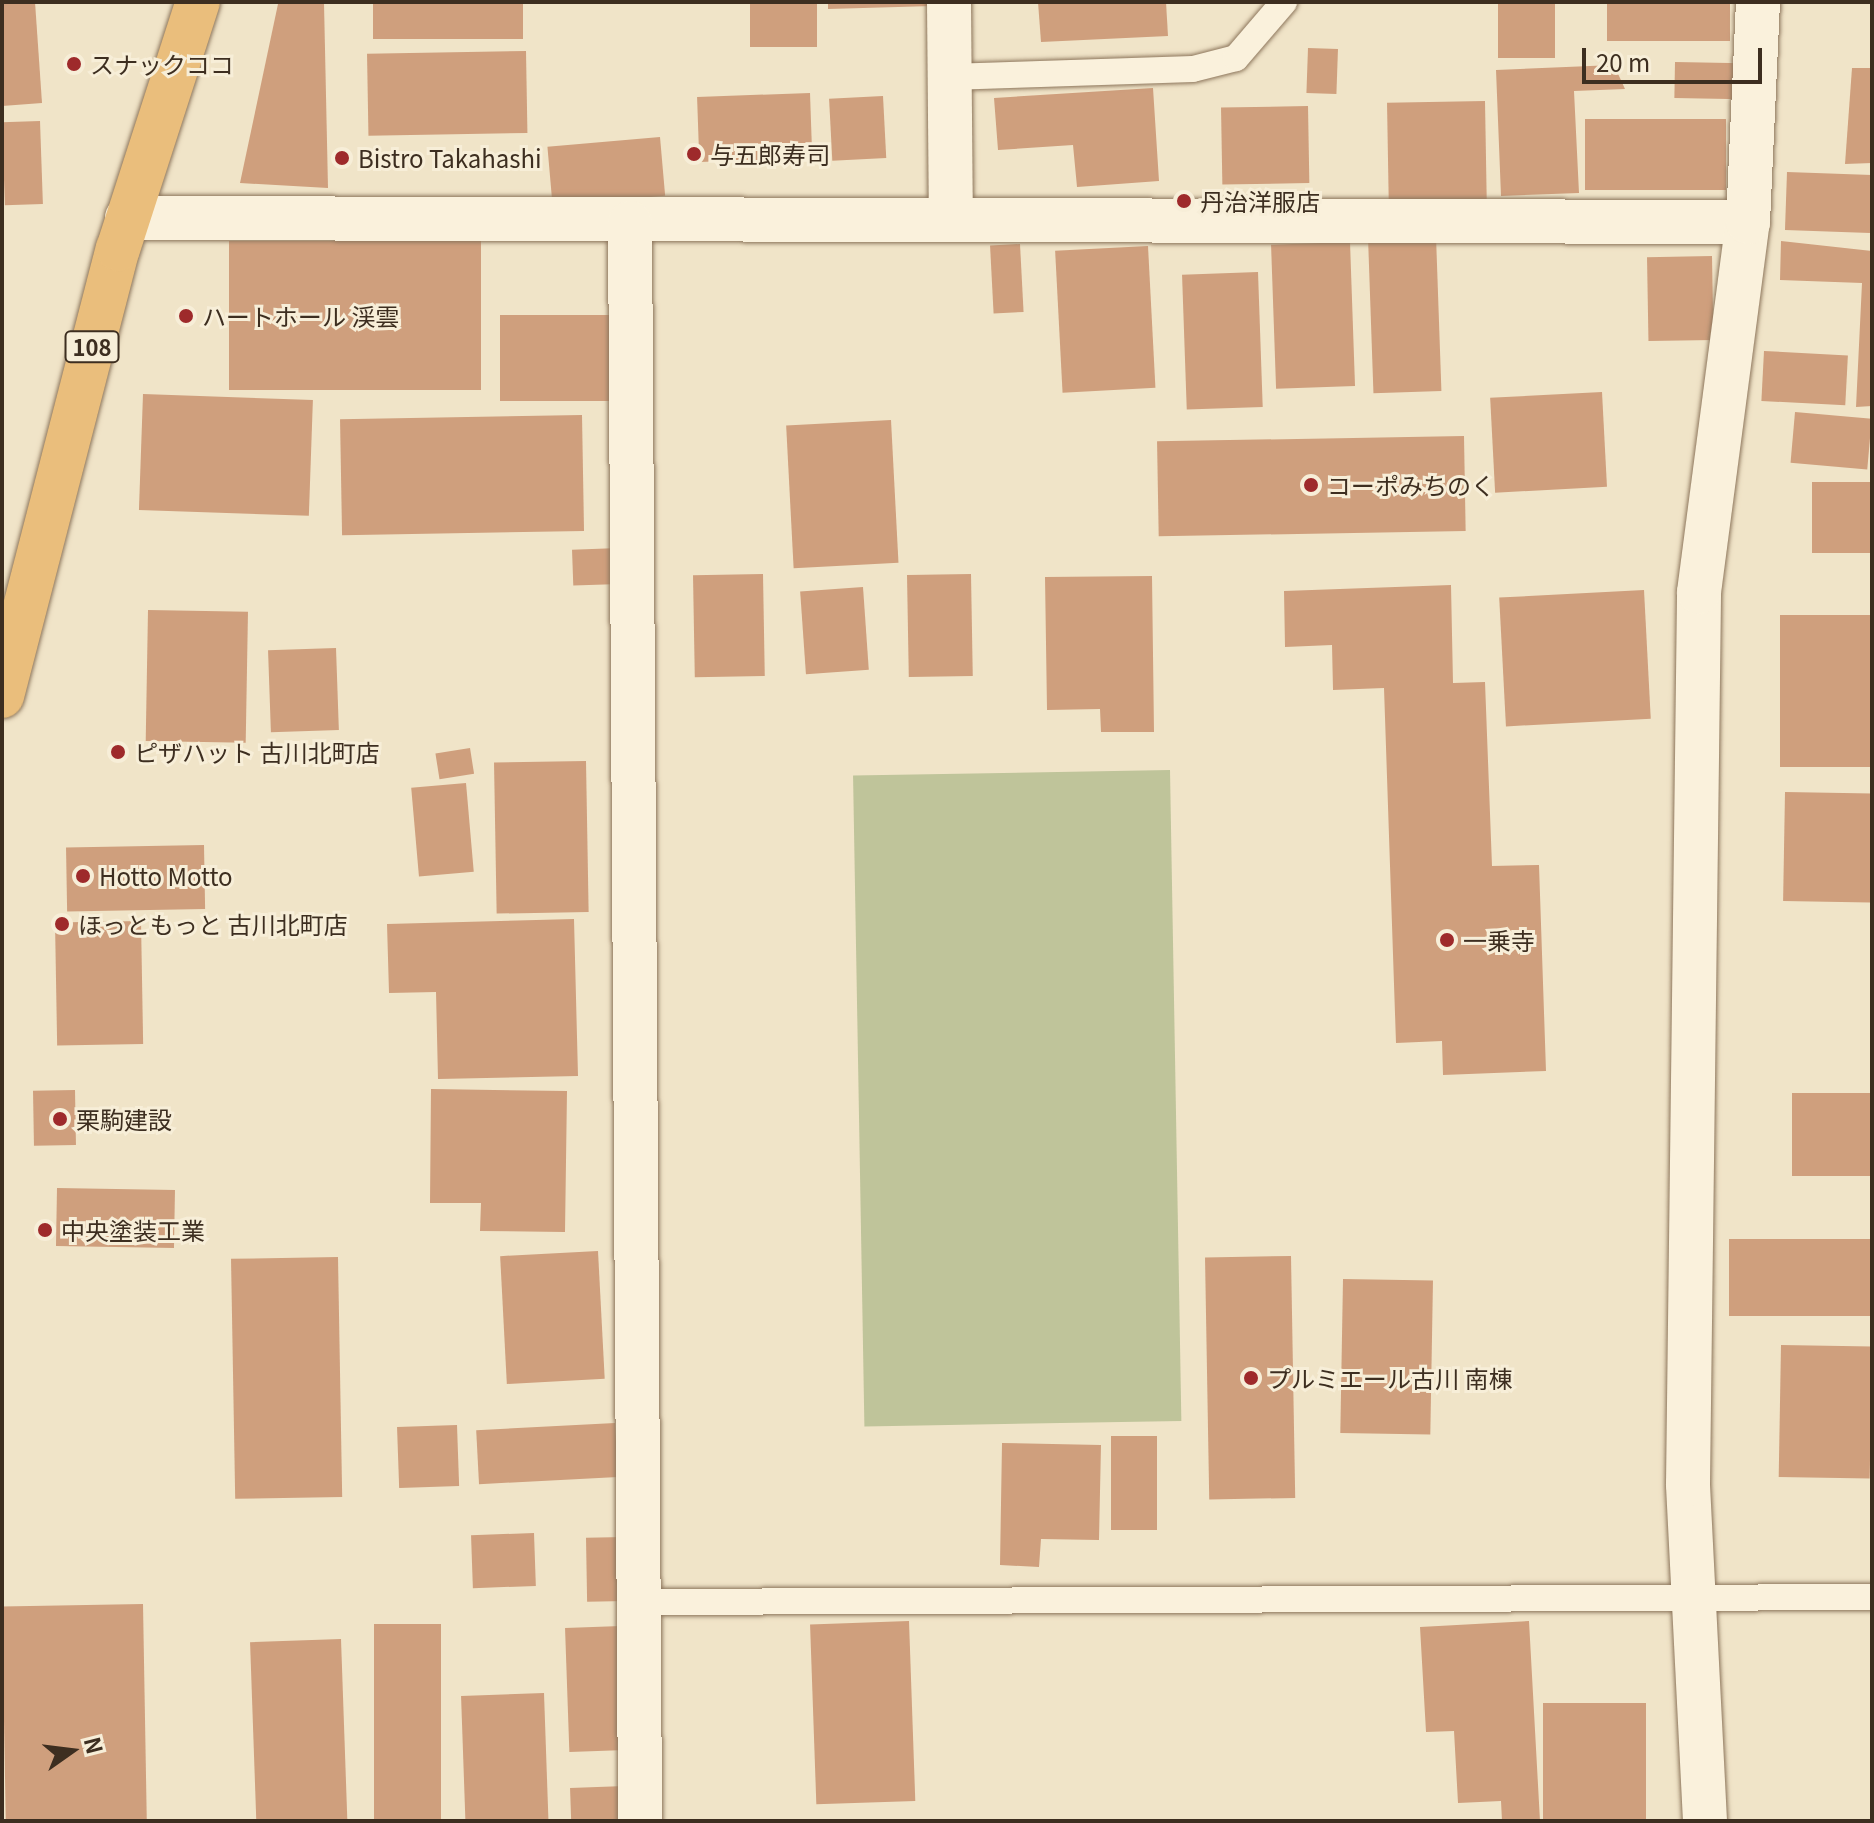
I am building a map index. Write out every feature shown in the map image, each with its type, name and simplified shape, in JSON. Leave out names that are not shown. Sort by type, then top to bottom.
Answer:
[{"type":"highway","name":"108","points":[[2,696],[127,218],[198,2]]},
{"type":"street","points":[[949,2],[951,217]]},
{"type":"street","points":[[1705,1821],[1688,1484],[1699,592],[1748,222],[1758,2]]},
{"type":"street","points":[[127,218],[630,223],[951,217],[1748,222]]},
{"type":"street","points":[[630,223],[640,1821]]},
{"type":"lane","points":[[949,77],[1193,69],[1236,58],[1284,2]]},
{"type":"lane","points":[[639,1602],[1872,1597]]},
{"type":"green space","points":[[1170,770],[1181,1421],[864,1426],[853,776]]},
{"type":"building","points":[[2,2],[35,2],[42,103],[2,106]]},
{"type":"building","points":[[373,2],[523,2],[523,39],[373,39]]},
{"type":"building","points":[[750,2],[817,2],[817,47],[750,47]]},
{"type":"building","points":[[828,2],[933,2],[933,6],[828,9]]},
{"type":"building","points":[[1038,2],[1166,2],[1168,36],[1041,42]]},
{"type":"building","points":[[1498,2],[1555,2],[1555,58],[1498,58]]},
{"type":"building","points":[[1607,2],[1730,2],[1730,41],[1607,41]]},
{"type":"building","points":[[324,3],[328,188],[240,183],[278,4]]},
{"type":"building","points":[[1308,48],[1338,49],[1336,94],[1306,93]]},
{"type":"building","points":[[526,51],[527,133],[368,136],[367,54]]},
{"type":"building","points":[[1675,62],[1743,63],[1742,99],[1674,98]]},
{"type":"building","points":[[1614,65],[1625,89],[1574,91],[1579,193],[1501,196],[1496,70]]},
{"type":"building","points":[[1852,68],[1872,68],[1872,163],[1845,164]]},
{"type":"building","points":[[1153,88],[1159,181],[1077,187],[1073,145],[998,150],[994,98]]},
{"type":"building","points":[[810,93],[812,158],[699,162],[697,97]]},
{"type":"building","points":[[883,96],[886,158],[832,161],[829,99]]},
{"type":"building","points":[[1485,101],[1487,200],[1389,202],[1387,103]]},
{"type":"building","points":[[1308,106],[1309,183],[1222,185],[1221,108]]},
{"type":"building","points":[[1585,119],[1726,119],[1726,190],[1585,190]]},
{"type":"building","points":[[40,121],[43,204],[5,205],[2,122]]},
{"type":"building","points":[[660,137],[665,196],[553,206],[547,147]]},
{"type":"building","points":[[1787,172],[1872,175],[1870,233],[1785,230]]},
{"type":"building","points":[[1436,236],[1441,391],[1373,393],[1368,238]]},
{"type":"building","points":[[229,241],[481,241],[481,390],[229,390]]},
{"type":"building","points":[[1781,241],[1872,251],[1872,406],[1856,407],[1862,283],[1780,280]]},
{"type":"building","points":[[1350,242],[1355,386],[1276,389],[1271,245]]},
{"type":"building","points":[[1020,244],[1024,312],[994,313],[990,246]]},
{"type":"building","points":[[1148,246],[1155,388],[1063,393],[1055,251]]},
{"type":"building","points":[[1712,256],[1713,340],[1648,341],[1647,257]]},
{"type":"building","points":[[1258,272],[1263,407],[1187,410],[1182,275]]},
{"type":"building","points":[[500,315],[615,315],[615,401],[500,401]]},
{"type":"building","points":[[1764,351],[1848,355],[1845,405],[1761,401]]},
{"type":"building","points":[[1602,392],[1607,487],[1495,493],[1490,398]]},
{"type":"building","points":[[143,394],[313,400],[309,516],[139,510]]},
{"type":"building","points":[[1795,412],[1872,419],[1867,470],[1791,463]]},
{"type":"building","points":[[582,415],[584,531],[342,535],[340,419]]},
{"type":"building","points":[[891,420],[898,563],[794,568],[786,425]]},
{"type":"building","name":"コーポみちのく","points":[[1464,436],[1466,531],[1159,536],[1157,441]]},
{"type":"building","points":[[1812,482],[1872,482],[1872,553],[1812,553]]},
{"type":"building","points":[[619,548],[620,584],[573,586],[572,550]]},
{"type":"building","points":[[763,574],[765,676],[695,677],[693,575]]},
{"type":"building","points":[[971,574],[973,676],[909,677],[907,575]]},
{"type":"building","points":[[1152,576],[1154,732],[1101,732],[1100,709],[1047,710],[1045,577]]},
{"type":"building","points":[[1451,585],[1453,683],[1485,682],[1492,866],[1539,865],[1546,1071],[1443,1075],[1442,1041],[1396,1043],[1384,688],[1333,690],[1332,645],[1285,647],[1284,591]]},
{"type":"building","points":[[863,587],[869,670],[806,674],[800,591]]},
{"type":"building","points":[[1644,590],[1651,719],[1506,726],[1499,598]]},
{"type":"building","points":[[148,610],[248,612],[246,743],[146,741]]},
{"type":"building","points":[[1780,615],[1870,615],[1870,767],[1780,767]]},
{"type":"building","points":[[336,648],[339,730],[271,732],[268,650]]},
{"type":"building","points":[[470,748],[474,774],[439,779],[435,753]]},
{"type":"building","points":[[586,761],[589,912],[497,914],[494,763]]},
{"type":"building","points":[[466,783],[474,872],[419,876],[411,788]]},
{"type":"building","points":[[1785,792],[1872,794],[1870,903],[1783,901]]},
{"type":"building","points":[[204,845],[205,909],[67,911],[66,847]]},
{"type":"building","points":[[574,919],[578,1076],[438,1079],[436,992],[389,993],[387,924]]},
{"type":"building","points":[[141,921],[143,1044],[57,1045],[55,923]]},
{"type":"building","points":[[431,1089],[567,1091],[565,1232],[480,1231],[481,1203],[430,1203]]},
{"type":"building","points":[[75,1090],[76,1145],[34,1146],[33,1091]]},
{"type":"building","points":[[1792,1093],[1872,1093],[1872,1176],[1792,1176]]},
{"type":"building","points":[[57,1188],[175,1190],[174,1248],[56,1246]]},
{"type":"building","points":[[1729,1239],[1872,1239],[1872,1316],[1729,1316]]},
{"type":"building","points":[[598,1251],[605,1379],[507,1384],[500,1256]]},
{"type":"building","name":"プルミエール古川 南棟","points":[[1291,1256],[1295,1498],[1209,1499],[1205,1258]]},
{"type":"building","points":[[338,1257],[342,1497],[235,1499],[231,1259]]},
{"type":"building","points":[[1343,1279],[1433,1281],[1430,1435],[1340,1433]]},
{"type":"building","points":[[1781,1345],[1872,1347],[1870,1479],[1779,1477]]},
{"type":"building","points":[[615,1423],[618,1477],[479,1484],[476,1430]]},
{"type":"building","points":[[457,1425],[459,1486],[399,1488],[397,1427]]},
{"type":"building","points":[[1111,1436],[1157,1436],[1157,1530],[1111,1530]]},
{"type":"building","points":[[1002,1443],[1101,1445],[1099,1540],[1041,1539],[1039,1567],[1000,1565]]},
{"type":"building","points":[[534,1533],[536,1586],[473,1588],[471,1535]]},
{"type":"building","points":[[625,1537],[626,1601],[587,1602],[586,1538]]},
{"type":"building","points":[[143,1604],[147,1821],[6,1821],[2,1606]]},
{"type":"building","points":[[909,1621],[915,1801],[816,1804],[810,1624]]},
{"type":"building","points":[[1529,1621],[1540,1821],[1502,1821],[1501,1801],[1458,1803],[1454,1731],[1426,1732],[1420,1627]]},
{"type":"building","points":[[374,1624],[441,1624],[441,1821],[374,1821]]},
{"type":"building","points":[[621,1626],[625,1750],[569,1752],[565,1628]]},
{"type":"building","points":[[341,1639],[347,1821],[256,1821],[250,1642]]},
{"type":"building","points":[[544,1693],[548,1821],[465,1821],[461,1696]]},
{"type":"building","points":[[1543,1703],[1646,1703],[1646,1821],[1543,1821]]},
{"type":"building","points":[[625,1786],[626,1821],[571,1821],[570,1788]]},
{"type":"place","name":"スナックココ","points":[[74,64]]},
{"type":"place","name":"与五郎寿司","points":[[694,154]]},
{"type":"place","name":"Bistro Takahashi","points":[[342,158]]},
{"type":"place","name":"丹治洋服店","points":[[1184,201]]},
{"type":"place","name":"ハートホール 渓雲","points":[[186,316]]},
{"type":"place","name":"コーポみちのく","points":[[1311,485]]},
{"type":"place","name":"ピザハット 古川北町店","points":[[118,752]]},
{"type":"place","name":"Hotto Motto","points":[[83,876]]},
{"type":"place","name":"ほっともっと 古川北町店","points":[[62,924]]},
{"type":"place","name":"一乗寺","points":[[1447,940]]},
{"type":"place","name":"栗駒建設","points":[[60,1119]]},
{"type":"place","name":"中央塗装工業","points":[[45,1230]]},
{"type":"place","name":"プルミエール古川 南棟","points":[[1251,1378]]}]
